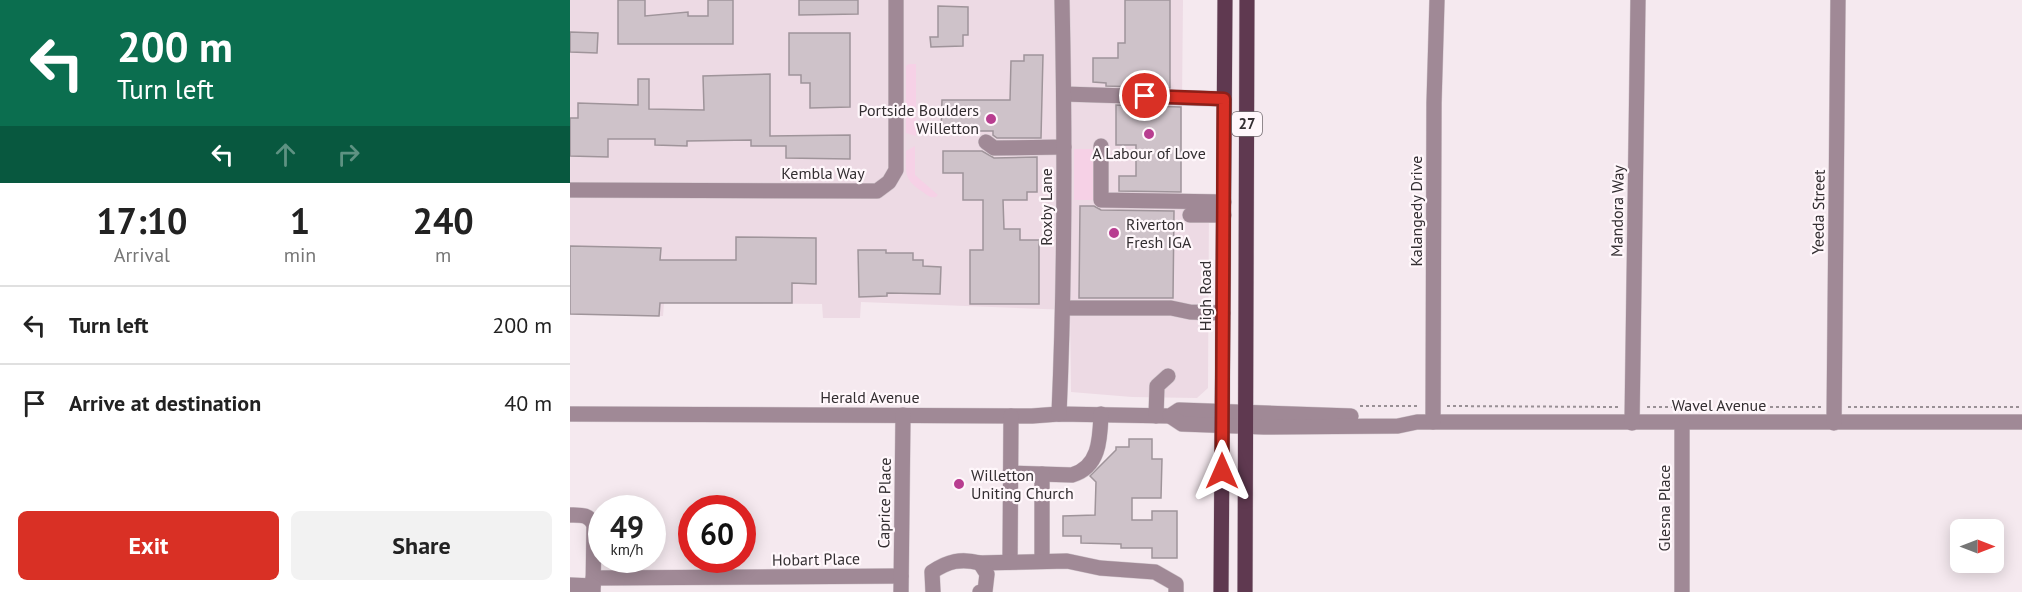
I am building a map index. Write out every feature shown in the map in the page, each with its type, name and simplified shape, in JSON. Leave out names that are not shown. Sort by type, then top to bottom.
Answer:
[{"type":"main road","name":"High Road","points":[[1221,592],[1225,0]]},
{"type":"main road","name":"27","points":[[1245,592],[1247,0]]},
{"type":"street","name":"Kembla Way","points":[[570,190],[877,191],[889,182],[896,170],[896,0]]},
{"type":"street","name":"Roxby Lane","points":[[1059,414],[1063,308],[1064,147],[1069,128],[1064,94],[1062,0]]},
{"type":"street","name":"Kalangedy Drive","points":[[1433,422],[1434,103],[1437,0]]},
{"type":"street","name":"Mandora Way","points":[[1632,423],[1638,0]]},
{"type":"street","name":"Yeeda Street","points":[[1834,423],[1838,0]]},
{"type":"street","points":[[1064,94],[1224,99]]},
{"type":"street","points":[[986,142],[994,148],[1064,147]]},
{"type":"street","points":[[1101,146],[1101,200],[1224,209]]},
{"type":"street","points":[[1190,215],[1224,209]]},
{"type":"street","points":[[1063,308],[1171,308],[1223,314]]},
{"type":"street","points":[[1163,416],[1157,386],[1161,379],[1168,376]]},
{"type":"street","name":"Herald Avenue","points":[[570,414],[1011,416],[1101,414],[1163,416],[1182,424],[1223,418],[1245,419]]},
{"type":"street","points":[[1010,473],[1080,472],[1095,457],[1100,443],[1101,414]]},
{"type":"street","name":"Caprice Place","points":[[901,592],[903,415]]},
{"type":"street","points":[[1010,562],[1011,416]]},
{"type":"street","name":"Wavel Avenue","points":[[1245,419],[1399,417],[1417,422],[2022,422]]},
{"type":"street","name":"Glesna Place","points":[[1682,423],[1682,592]]},
{"type":"street","points":[[1042,474],[1042,561]]},
{"type":"street","points":[[570,515],[584,515],[592,519],[594,525],[593,585]]},
{"type":"street","points":[[933,592],[932,572],[943,565],[967,560],[980,563],[1067,561],[1100,568],[1155,572],[1176,584],[1176,592]]},
{"type":"street","points":[[980,563],[987,574],[985,591],[980,592]]},
{"type":"street","name":"Hobart Place","points":[[570,585],[593,585],[624,579],[739,585],[901,576]]},
{"type":"path","points":[[1444,406],[1623,407]]},
{"type":"path","points":[[1643,407],[1687,407]]},
{"type":"path","points":[[1752,407],[2022,407]]},
{"type":"shaded area","points":[[570,0],[1183,0],[1181,202],[1209,203],[1208,388],[1197,398],[1132,397],[1071,392],[1070,310],[861,302],[860,318],[823,318],[822,304],[664,303],[663,316],[570,314]]},
{"type":"shaded area","points":[[916,64],[916,136],[906,133],[906,66]]},
{"type":"shaded area","points":[[915,146],[915,175],[938,195],[936,197],[929,196],[917,187],[907,175],[906,151]]},
{"type":"shaded area","points":[[1074,149],[1095,149],[1095,200],[1074,200]]},
{"type":"building","points":[[618,0],[645,0],[645,16],[688,12],[688,16],[708,16],[708,0],[733,0],[733,44],[618,44]]},
{"type":"building","points":[[799,0],[858,0],[858,14],[799,15]]},
{"type":"building","points":[[1125,0],[1170,0],[1170,88],[1106,86],[1106,83],[1093,82],[1093,58],[1118,58],[1118,43],[1125,43]]},
{"type":"building","points":[[938,6],[968,7],[968,35],[963,35],[963,46],[931,47],[930,37],[938,37]]},
{"type":"building","points":[[570,32],[598,33],[597,53],[570,52]]},
{"type":"building","points":[[789,33],[850,33],[850,107],[810,108],[810,83],[801,83],[801,75],[789,75]]},
{"type":"building","name":"Portside Boulders Willetton","points":[[1024,55],[1043,55],[1041,138],[997,138],[993,135],[993,131],[941,131],[942,100],[1010,100],[1011,61],[1024,61]]},
{"type":"building","points":[[770,74],[770,136],[850,135],[850,159],[786,158],[786,146],[751,146],[751,140],[687,141],[687,146],[655,145],[655,139],[608,139],[608,157],[570,156],[570,118],[578,118],[578,103],[638,105],[638,79],[649,79],[649,109],[704,110],[703,76]]},
{"type":"building","points":[[1116,105],[1181,107],[1181,192],[1119,191],[1119,176],[1136,176],[1136,145],[1116,145]]},
{"type":"building","points":[[943,151],[982,151],[994,158],[1037,157],[1037,192],[1027,192],[1027,200],[1003,200],[1004,229],[1020,229],[1020,240],[1039,240],[1039,304],[970,304],[970,250],[983,250],[983,200],[963,200],[963,173],[943,173]]},
{"type":"building","points":[[1080,206],[1094,206],[1101,210],[1174,211],[1173,298],[1079,298]]},
{"type":"building","points":[[736,237],[816,238],[816,284],[792,283],[792,303],[660,303],[659,316],[570,314],[570,246],[661,248],[660,260],[736,260]]},
{"type":"building","points":[[858,250],[913,253],[913,260],[923,260],[923,266],[941,267],[940,294],[887,293],[887,296],[859,297]]},
{"type":"building","points":[[1129,439],[1152,439],[1152,459],[1162,459],[1161,498],[1132,498],[1132,520],[1152,520],[1152,511],[1177,511],[1177,558],[1152,558],[1152,548],[1121,548],[1121,544],[1081,543],[1081,536],[1063,536],[1063,516],[1095,515],[1096,482],[1090,476],[1116,450],[1116,447],[1129,447]]},
{"type":"place","name":"Portside Boulders Willetton","points":[[991,119]]},
{"type":"place","name":"A Labour of Love","points":[[1149,134]]},
{"type":"place","name":"Riverton Fresh IGA","points":[[1114,233]]},
{"type":"place","name":"Willetton Uniting Church","points":[[959,484]]},
{"type":"route","points":[[1145,96],[1224,99],[1222,471]]}]
